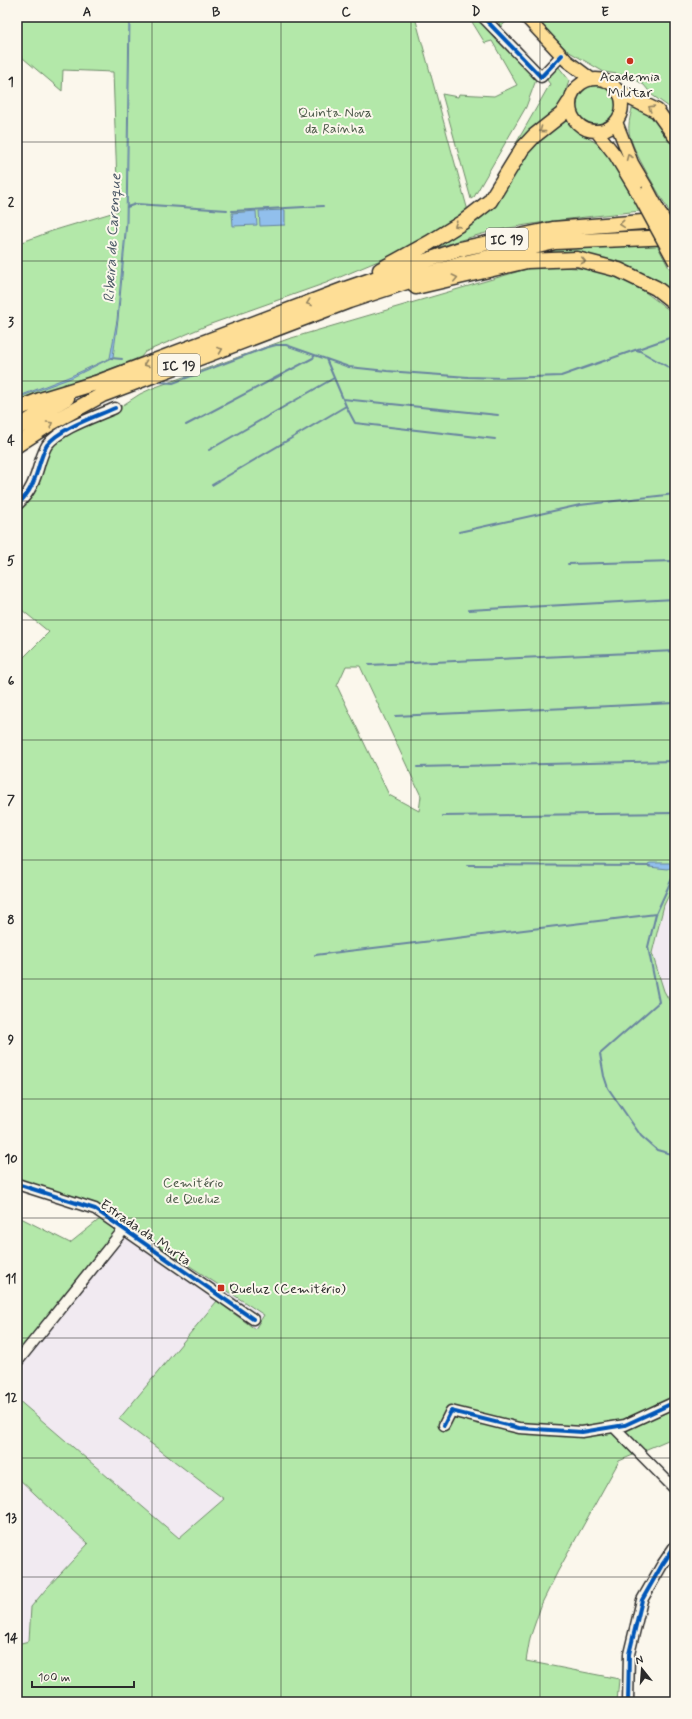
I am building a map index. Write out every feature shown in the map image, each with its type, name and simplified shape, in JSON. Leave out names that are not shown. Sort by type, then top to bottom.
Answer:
[{"type":"highway","points":[[618,92],[657,112],[675,136]]},
{"type":"highway","points":[[347,295],[463,222],[490,201],[522,149],[534,136],[562,114],[569,103]]},
{"type":"highway","name":"IC 19","points":[[17,445],[51,423],[102,395],[460,249],[553,229],[643,222],[675,222]]},
{"type":"highway","name":"IC 19","points":[[17,428],[44,411],[96,383],[347,295],[464,263],[555,242],[649,236],[675,237]]},
{"type":"highway","points":[[347,295],[528,261],[577,259],[619,270],[656,288],[675,303]]},
{"type":"highway","points":[[17,409],[40,400],[96,383]]},
{"type":"main road","points":[[526,17],[564,58],[591,79]]},
{"type":"main road","points":[[564,58],[573,76],[575,88]]},
{"type":"main road","points":[[591,79],[604,80],[615,87],[622,102],[621,112],[616,122],[604,130],[597,132],[590,131],[576,124],[572,118],[569,103],[575,88],[582,82],[591,79]]},
{"type":"main road","points":[[616,122],[642,190],[675,262]]},
{"type":"main road","points":[[597,132],[642,190],[675,241]]},
{"type":"street","points":[[483,17],[541,77],[564,58]]},
{"type":"street","points":[[17,505],[27,496],[32,487],[47,445],[57,436],[79,424],[115,408]]},
{"type":"street","name":"Estrada da Murta","points":[[17,1184],[89,1207],[124,1229],[253,1319]]},
{"type":"street","points":[[17,1362],[124,1229]]},
{"type":"street","points":[[444,1425],[451,1411],[520,1428],[582,1432],[625,1425],[675,1402]]},
{"type":"street","points":[[614,1427],[675,1489]]},
{"type":"street","points":[[628,1702],[629,1654],[642,1600],[675,1546]]},
{"type":"shaded area","points":[[675,883],[675,1011],[664,991],[652,953],[664,905]]},
{"type":"shaded area","points":[[124,1222],[264,1315],[256,1329],[120,1419],[225,1499],[179,1538],[17,1399],[17,1355],[119,1232]]},
{"type":"shaded area","points":[[17,1477],[88,1544],[31,1607],[29,1641],[17,1644]]},
{"type":"green space","name":"Quinta Nova da Rainha","points":[[17,17],[415,17],[468,211],[418,243],[390,256],[326,283],[208,325],[145,352],[141,357],[17,405],[17,244],[52,231],[118,211],[113,72],[63,70],[62,91],[17,53]]},
{"type":"green space","points":[[469,17],[479,17],[536,80],[526,107],[474,197],[471,199],[442,94],[458,97],[459,94],[494,96],[517,85],[492,41],[485,43]]},
{"type":"green space","points":[[493,17],[512,17],[498,29],[497,28],[500,24]]},
{"type":"green space","name":"Academia Militar","points":[[532,17],[675,17],[675,116],[669,107],[652,95],[644,85],[630,76],[604,72],[566,50]]},
{"type":"green space","points":[[558,66],[569,80],[560,112],[482,203],[550,84],[547,80],[551,70]]},
{"type":"green space","points":[[595,84],[610,90],[616,105],[610,120],[595,126],[580,120],[574,105],[580,90]]},
{"type":"green space","points":[[633,105],[648,110],[675,142],[675,213],[670,213],[641,162],[631,141],[629,125]]},
{"type":"green space","points":[[565,117],[572,127],[597,143],[608,153],[640,211],[558,220],[509,228],[471,237],[411,256],[462,226],[522,156]]},
{"type":"green space","points":[[656,243],[669,268],[671,268],[675,274],[675,299],[655,284],[547,253],[547,250]]},
{"type":"green space","name":"Cemitério de Queluz","points":[[530,268],[581,268],[612,274],[631,283],[675,315],[675,883],[664,905],[652,953],[664,991],[675,1011],[675,1437],[619,1461],[542,1603],[530,1638],[526,1661],[619,1679],[617,1702],[17,1702],[17,1644],[29,1641],[31,1607],[88,1544],[17,1477],[17,1399],[179,1538],[224,1499],[119,1419],[217,1301],[255,1329],[264,1315],[102,1208],[17,1178],[17,664],[49,632],[17,606],[17,504],[57,436],[109,414],[140,394],[153,388],[288,339]],"holes":[[[346,666],[360,666],[421,796],[419,811],[389,795],[337,686]]]},
{"type":"green space","points":[[17,1216],[70,1243],[100,1219],[124,1229],[17,1355]]},
{"type":"water","points":[[129,17],[127,222],[118,320],[113,357],[71,378],[17,398],[110,358],[117,320],[126,222]]},
{"type":"water","points":[[285,210],[285,225],[260,226],[259,211]]},
{"type":"water","points":[[256,211],[257,225],[233,226],[232,213]]},
{"type":"water","points":[[671,863],[675,866],[668,869],[649,867],[648,864]]},
{"type":"waterway","name":"Ribeira de Carenque","points":[[127,207],[136,204],[227,210]]},
{"type":"waterway","points":[[232,211],[323,206]]},
{"type":"waterway","points":[[159,382],[173,383],[276,345],[286,345],[349,367],[468,377],[503,378],[561,376],[675,336]]},
{"type":"waterway","points":[[636,350],[675,371]]},
{"type":"waterway","points":[[186,425],[313,358],[315,355]]},
{"type":"waterway","points":[[111,358],[122,359]]},
{"type":"waterway","points":[[212,485],[346,406],[326,359]]},
{"type":"waterway","points":[[209,450],[334,378]]},
{"type":"waterway","points":[[343,399],[498,415]]},
{"type":"waterway","points":[[346,406],[355,423],[495,439]]},
{"type":"waterway","points":[[459,532],[580,505],[675,494]]},
{"type":"waterway","points":[[568,564],[675,561]]},
{"type":"waterway","points":[[469,610],[675,599]]},
{"type":"waterway","points":[[369,665],[675,651]]},
{"type":"waterway","points":[[395,716],[675,703]]},
{"type":"waterway","points":[[417,767],[675,761]]},
{"type":"waterway","points":[[443,816],[675,813]]},
{"type":"waterway","points":[[467,865],[650,866]]},
{"type":"waterway","points":[[675,872],[656,914],[648,947],[659,1002],[600,1054],[608,1088],[641,1136],[657,1150],[675,1155]]},
{"type":"waterway","points":[[315,955],[656,914]]},
{"type":"cycle path","points":[[483,17],[541,77],[562,55]]},
{"type":"cycle path","points":[[17,505],[32,485],[45,449],[53,439],[69,428],[115,408]]},
{"type":"cycle path","points":[[17,1184],[95,1209],[253,1319]]},
{"type":"cycle path","points":[[444,1425],[451,1411],[519,1428],[582,1432],[625,1425],[675,1402]]},
{"type":"cycle path","points":[[628,1702],[629,1654],[642,1600],[675,1546]]},
{"type":"place","name":"Academia Militar","points":[[630,61]]},
{"type":"place","name":"Queluz (Cemitério)","points":[[221,1288]]}]
